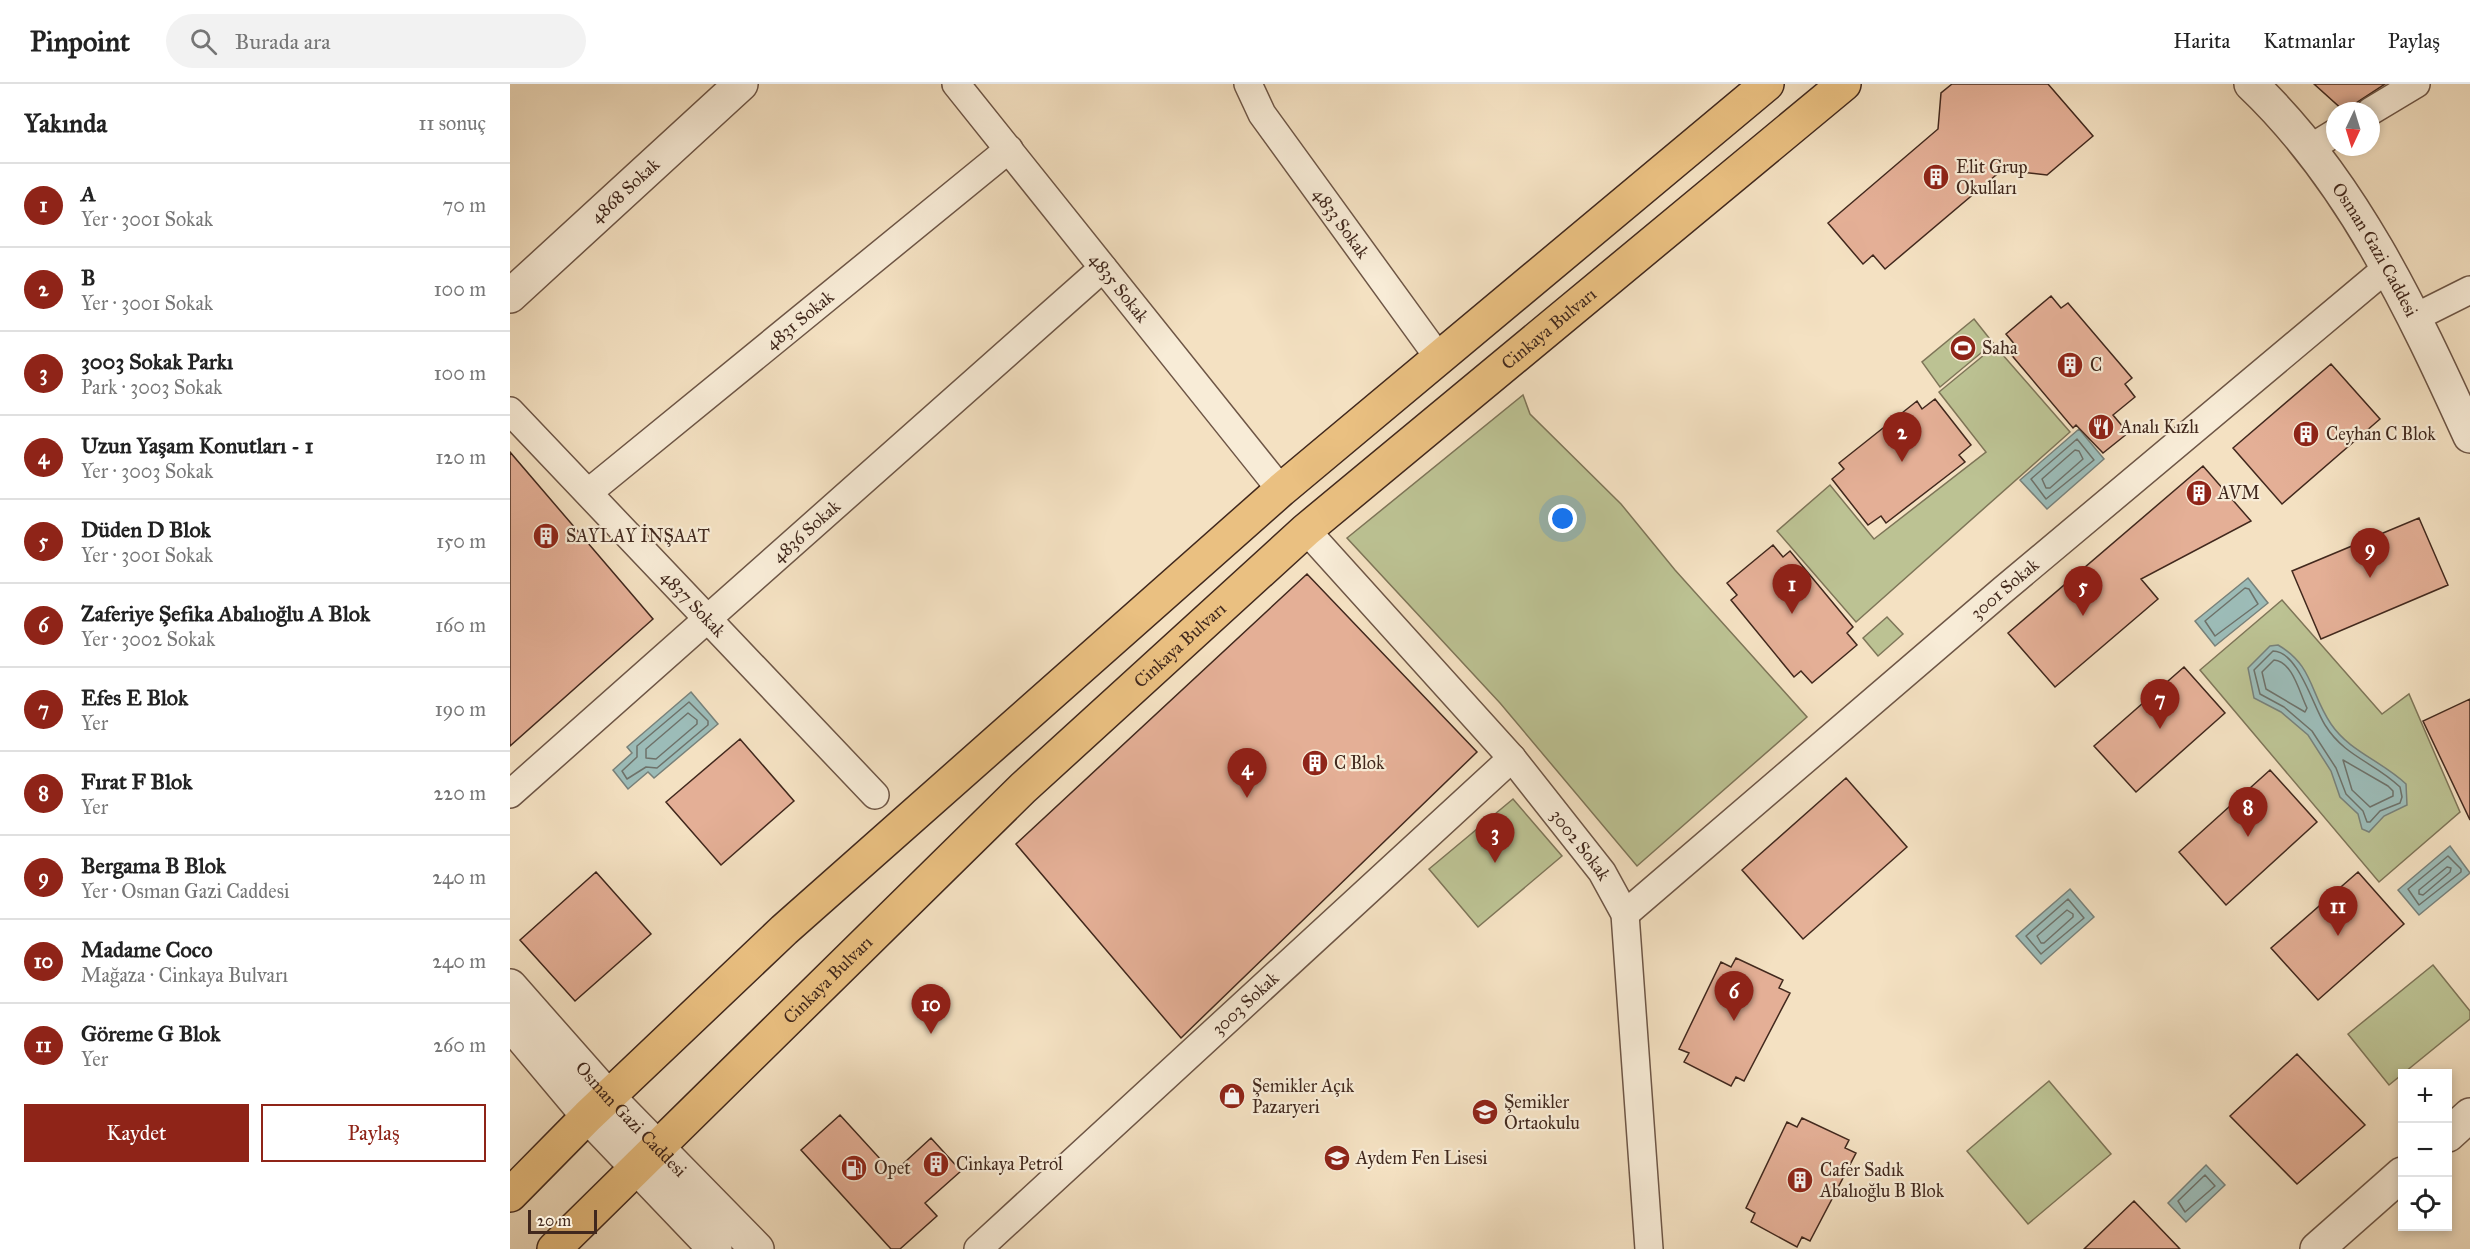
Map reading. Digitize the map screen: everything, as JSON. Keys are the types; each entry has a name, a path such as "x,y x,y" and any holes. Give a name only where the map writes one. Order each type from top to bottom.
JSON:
{"main road":[{"path":"510,1195 598,1106 784,930 1281,490 1767,84"},
{"name":"Cinkaya Bulvarı","path":"554,1249 645,1156 1023,788 1306,530 1844,84"}],"street":[{"name":"4868 Sokak","path":"510,296 741,84"},
{"name":"4835 Sokak","path":"956,84 1281,490"},
{"name":"4833 Sokak","path":"1248,84 1262,114 1439,358"},
{"name":"Osman Gazi Caddesi","path":"2251,84 2287,120 2322,141 2414,318 2470,436"},
{"path":"2380,106 2416,84"},
{"name":"4831 Sokak","path":"589,492 1008,149"},
{"name":"3001 Sokak","path":"1624,914 2004,589 2388,267"},
{"name":"4836 Sokak","path":"510,794 1103,268"},
{"path":"2414,318 2470,290"},
{"name":"4837 Sokak","path":"510,411 875,795"},
{"name":"3002 Sokak","path":"1306,530 1512,758 1602,872 1624,914 1649,1249"},
{"name":"3003 Sokak","path":"978,1249 1512,758"},
{"name":"Osman Gazi Caddesi","path":"510,986 598,1106"},
{"name":"Osman Gazi Caddesi","path":"510,1023 598,1106 645,1156 716,1249"},
{"path":"2452,1131 2470,1115"},
{"name":"Osman Gazi Caddesi","path":"645,1156 757,1249"},
{"path":"2317,1249 2400,1177"}],"green space":[{"name":"Saha","path":"1974,319 1993,343 1940,387 1922,362"},
{"path":"1995,346 2070,432 1856,622 1777,531 1830,485 1874,539 1986,452 1939,392"},
{"path":"1523,395 1530,414 1621,504 1675,570 1807,717 1637,866 1500,703 1347,538"},
{"path":"2282,600 2382,714 2409,694 2460,812 2379,882 2200,670"},
{"path":"1887,617 1903,634 1878,656 1863,638"},
{"path":"1513,799 1562,856 1478,927 1429,869"},
{"path":"2433,965 2470,1011 2470,1019 2409,1069 2398,1069 2398,1078 2389,1085 2348,1034"},
{"path":"2049,1081 2111,1154 2028,1224 1967,1151"}],"water":[{"path":"2079,429 2104,459 2047,509 2020,480"},
{"path":"2248,578 2268,603 2215,646 2195,621"},
{"path":"2278,645 2298,661 2305,671 2324,713 2339,734 2406,784 2407,805 2384,816 2369,832 2362,829 2358,814 2340,797 2331,771 2308,735 2281,712 2254,698 2248,668 2270,646"},
{"path":"691,692 718,724 654,778 648,772 628,789 613,770 632,753 627,747"},
{"path":"2450,846 2470,873 2419,915 2398,890"},
{"path":"2070,889 2094,917 2041,964 2016,936"},
{"path":"2206,1165 2225,1185 2186,1222 2168,1203"}],"building":[{"name":"Elit Grup Okulları","path":"1952,84 2048,84 2093,136 2047,175 2002,170 1885,269 1873,255 1863,264 1828,223 1938,129 1941,93"},
{"path":"2314,84 2385,84 2358,102 2334,102"},
{"name":"C","path":"2051,296 2061,308 2068,303 2132,378 2125,384 2135,397 2113,415 2128,433 2103,453 2076,425 2073,428 2009,352 2016,346 2006,334"},
{"name":"Ceyhan C Blok","path":"2331,364 2380,419 2282,504 2233,448"},
{"path":"1935,399 1971,445 1959,455 1965,462 1886,523 1881,516 1868,525 1832,479 1844,469 1839,463 1917,401 1922,409"},
{"name":"SAYLAY İNŞAAT","path":"510,452 653,619 510,746"},
{"path":"2203,466 2251,521 2141,579 2158,599 2055,687 2008,633"},
{"path":"2419,518 2448,585 2321,639 2292,571"},
{"path":"1773,545 1783,557 1790,551 1853,627 1847,633 1857,645 1812,683 1801,671 1794,677 1731,600 1737,595 1727,583"},
{"path":"1307,574 1477,752 1181,1038 1016,844"},
{"path":"2184,667 2225,713 2136,792 2094,746"},
{"path":"2470,699 2470,820 2423,721"},
{"path":"740,739 794,801 721,865 666,802"},
{"path":"2270,770 2317,822 2226,905 2179,852"},
{"path":"1846,778 1907,847 1803,939 1742,870"},
{"path":"596,872 651,934 575,1001 520,940"},
{"path":"2358,872 2404,924 2318,1000 2271,948"},
{"path":"1736,958 1783,980 1779,988 1790,993 1744,1081 1736,1077 1731,1086 1684,1062 1689,1053 1679,1049 1721,962 1731,967"},
{"path":"2297,1054 2365,1125 2297,1184 2230,1116"},
{"path":"840,1115 893,1173 931,1138 961,1171 925,1203 937,1216 900,1249 891,1249 801,1150"},
{"name":"Cafer Sadık Abalıoğlu B Blok","path":"1802,1118 1849,1140 1845,1148 1856,1153 1810,1241 1802,1237 1797,1247 1751,1222 1755,1213 1746,1208 1787,1122 1797,1127"},
{"path":"2134,1201 2180,1249 2084,1249"}],"place":[{"name":"Elit Grup Okulları","path":"1936,177"},
{"name":"Saha","path":"1963,348"},
{"name":"C","path":"2070,365"},
{"name":"Analı Kızlı","path":"2101,427"},
{"name":"Ceyhan C Blok","path":"2306,434"},
{"name":"B","path":"1902,462"},
{"name":"AVM","path":"2199,493"},
{"name":"SAYLAY İNŞAAT","path":"546,536"},
{"name":"Bergama B Blok","path":"2370,578"},
{"name":"A","path":"1792,614"},
{"name":"Düden D Blok","path":"2083,616"},
{"name":"Efes E Blok","path":"2160,729"},
{"name":"C Blok","path":"1315,763"},
{"name":"Uzun Yaşam Konutları - 1","path":"1247,798"},
{"name":"Fırat F Blok","path":"2248,837"},
{"name":"3003 Sokak Parkı","path":"1495,863"},
{"name":"Göreme G Blok","path":"2338,936"},
{"name":"Zaferiye Şefika Abalıoğlu A Blok","path":"1734,1021"},
{"name":"Madame Coco","path":"931,1034"},
{"name":"Şemikler Açık Pazaryeri","path":"1232,1096"},
{"name":"Şemikler Ortaokulu","path":"1485,1112"},
{"name":"Aydem Fen Lisesi","path":"1337,1158"},
{"name":"Cinkaya Petrol","path":"936,1164"},
{"name":"Opet","path":"854,1168"},
{"name":"Cafer Sadık Abalıoğlu B Blok","path":"1800,1180"}]}
